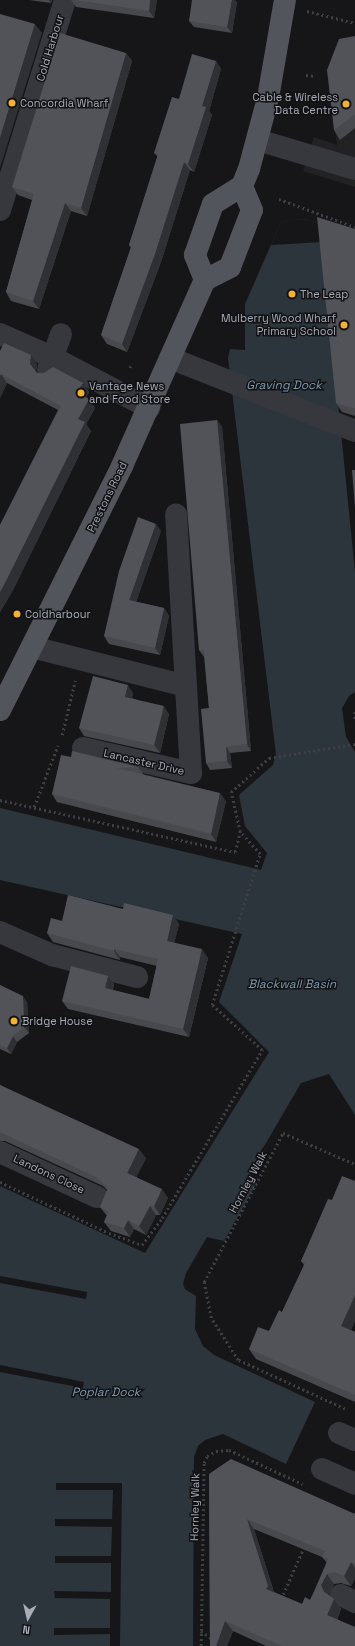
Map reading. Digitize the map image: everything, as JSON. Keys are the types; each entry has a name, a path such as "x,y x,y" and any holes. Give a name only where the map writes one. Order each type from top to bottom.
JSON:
{"main road":[{"path":"242,186 252,210 230,267 204,280 195,255 214,204 242,186 258,140 275,68 285,0"},
{"name":"Prestons Road","path":"0,710 149,408 204,280"}],"street":[{"name":"Cold Harbour","path":"0,210 65,0"},
{"path":"258,140 355,169"},
{"path":"0,334 50,363 149,408"},
{"path":"50,363 61,334"},
{"path":"170,358 348,427"},
{"name":"Lancaster Drive","path":"83,748 191,773 176,514"},
{"path":"32,647 186,686"},
{"path":"0,932 52,956 137,978"},
{"name":"Landons Close","path":"0,1152 97,1197"},
{"path":"322,1469 355,1484"}],"path":[{"path":"307,11 355,23"},
{"path":"306,75 315,76"},
{"path":"279,199 355,227"},
{"path":"130,368 131,363"},
{"path":"34,807 59,743 76,677"},
{"path":"355,712 355,721"},
{"path":"0,800 235,852 240,832 231,792 269,758 355,744"},
{"path":"0,1182 109,1233 142,1245 162,1218 262,1050 212,1005 233,943 260,854 240,832"},
{"name":"Hornley Walk","path":"348,1410 238,1360 210,1318 204,1282 283,1133 355,1164"},
{"name":"Hornley Walk","path":"201,1646 204,1463 207,1456 216,1451 229,1450 308,1486"},
{"path":"280,1603 308,1539"},
{"path":"201,1631 211,1636 213,1641"}],"shaded area":[{"path":"355,41 355,187 303,171 314,137 337,145 329,82"}],"water":[{"path":"294,219 311,220 318,224 322,242 355,572 355,692 349,696 342,708 346,737 355,752 355,1115 329,1074 301,1083 249,1172 256,1184 224,1241 207,1237 186,1273 183,1284 185,1289 196,1296 195,1329 203,1346 214,1355 315,1402 286,1464 223,1434 205,1440 198,1446 194,1457 193,1646 0,1646 0,1186 145,1253 269,1052 219,1002 242,934 0,880 0,808 261,870 267,853 245,826 239,795 273,765 276,755 228,358 230,349 245,350 245,304 281,222"}],"pier":[{"path":"294,219 311,220 318,224 321,228 322,242 271,245 281,222"},
{"path":"0,1276 87,1292 86,1299 0,1283"},
{"path":"0,1365 84,1382 83,1388 0,1372"},
{"path":"56,1483 122,1483 120,1646 110,1646 110,1634 54,1635 54,1628 110,1628 110,1599 55,1598 54,1591 111,1592 111,1563 55,1563 55,1556 111,1556 112,1527 55,1526 55,1519 112,1519 113,1490 56,1490"}],"building":[{"path":"75,0 150,0 149,11"},
{"path":"192,0 232,0 227,27 189,21"},
{"path":"0,14 35,24 0,138"},
{"path":"60,33 126,53 81,208 65,203 33,301 6,292 34,194 12,187"},
{"name":"Cable & Wireless Data Centre","path":"355,36 355,114 334,130 327,70 339,39"},
{"path":"192,54 216,61 202,106 206,107 188,164 184,162 155,254 122,344 101,335 131,247 129,245 158,154 154,153 172,97 179,99"},
{"name":"Mulberry Wood Wharf Primary School","path":"317,217 355,229 355,409 336,403"},
{"path":"4,343 31,355 30,364 37,373 44,373 53,367 83,383 77,393 89,399 78,419 85,422 0,592 0,525 61,406 1,374 0,376 0,351"},
{"path":"217,420 247,744 226,747 227,761 206,763 201,709 209,708 204,650 199,650 180,424"},
{"path":"352,470 355,470 355,508"},
{"path":"138,517 156,524 129,600 164,608 155,648 104,636 119,571"},
{"path":"93,676 128,685 125,697 164,706 154,745 79,728"},
{"path":"72,751 138,767 117,768 220,793 211,834 52,794 61,755 71,757"},
{"path":"68,895 123,909 124,903 173,915 167,941 202,949 183,1029 62,1001 71,966 108,976 105,988 149,999 158,959 114,949 114,951 47,933 51,918 62,921"},
{"name":"Bridge House","path":"0,985 23,996 24,1027 13,1036 7,1048 0,1045"},
{"path":"0,1085 139,1149 127,1173 162,1189 154,1206 150,1206 139,1226 128,1220 124,1228 104,1222 108,1212 100,1207 108,1188 96,1177 0,1132"},
{"path":"342,1176 355,1181 355,1295 341,1326 355,1332 355,1395 249,1349 258,1327 269,1331 279,1310 282,1312 305,1263 301,1261 328,1199 332,1200"},
{"path":"231,1459 355,1514 355,1564 351,1562 344,1576 334,1572 327,1574 321,1585 324,1592 334,1599 327,1615 355,1627 355,1646 282,1646 225,1621 216,1646 210,1646 209,1474","holes":["247,1519 325,1551 322,1557 328,1559 313,1594 310,1600 305,1597 302,1604 266,1589 268,1586"]}],"place":[{"name":"Concordia Wharf","path":"12,103"},
{"name":"Cable & Wireless Data Centre","path":"346,104"},
{"name":"The Leap","path":"292,294"},
{"name":"Mulberry Wood Wharf Primary School","path":"344,325"},
{"name":"Vantage News and Food Store","path":"81,393"},
{"name":"Coldharbour","path":"17,614"},
{"name":"Bridge House","path":"14,1021"}],"water label":[{"name":"Graving Dock","path":"284,386"},
{"name":"Blackwall Basin","path":"292,985"},
{"name":"Poplar Dock","path":"106,1393"}]}
